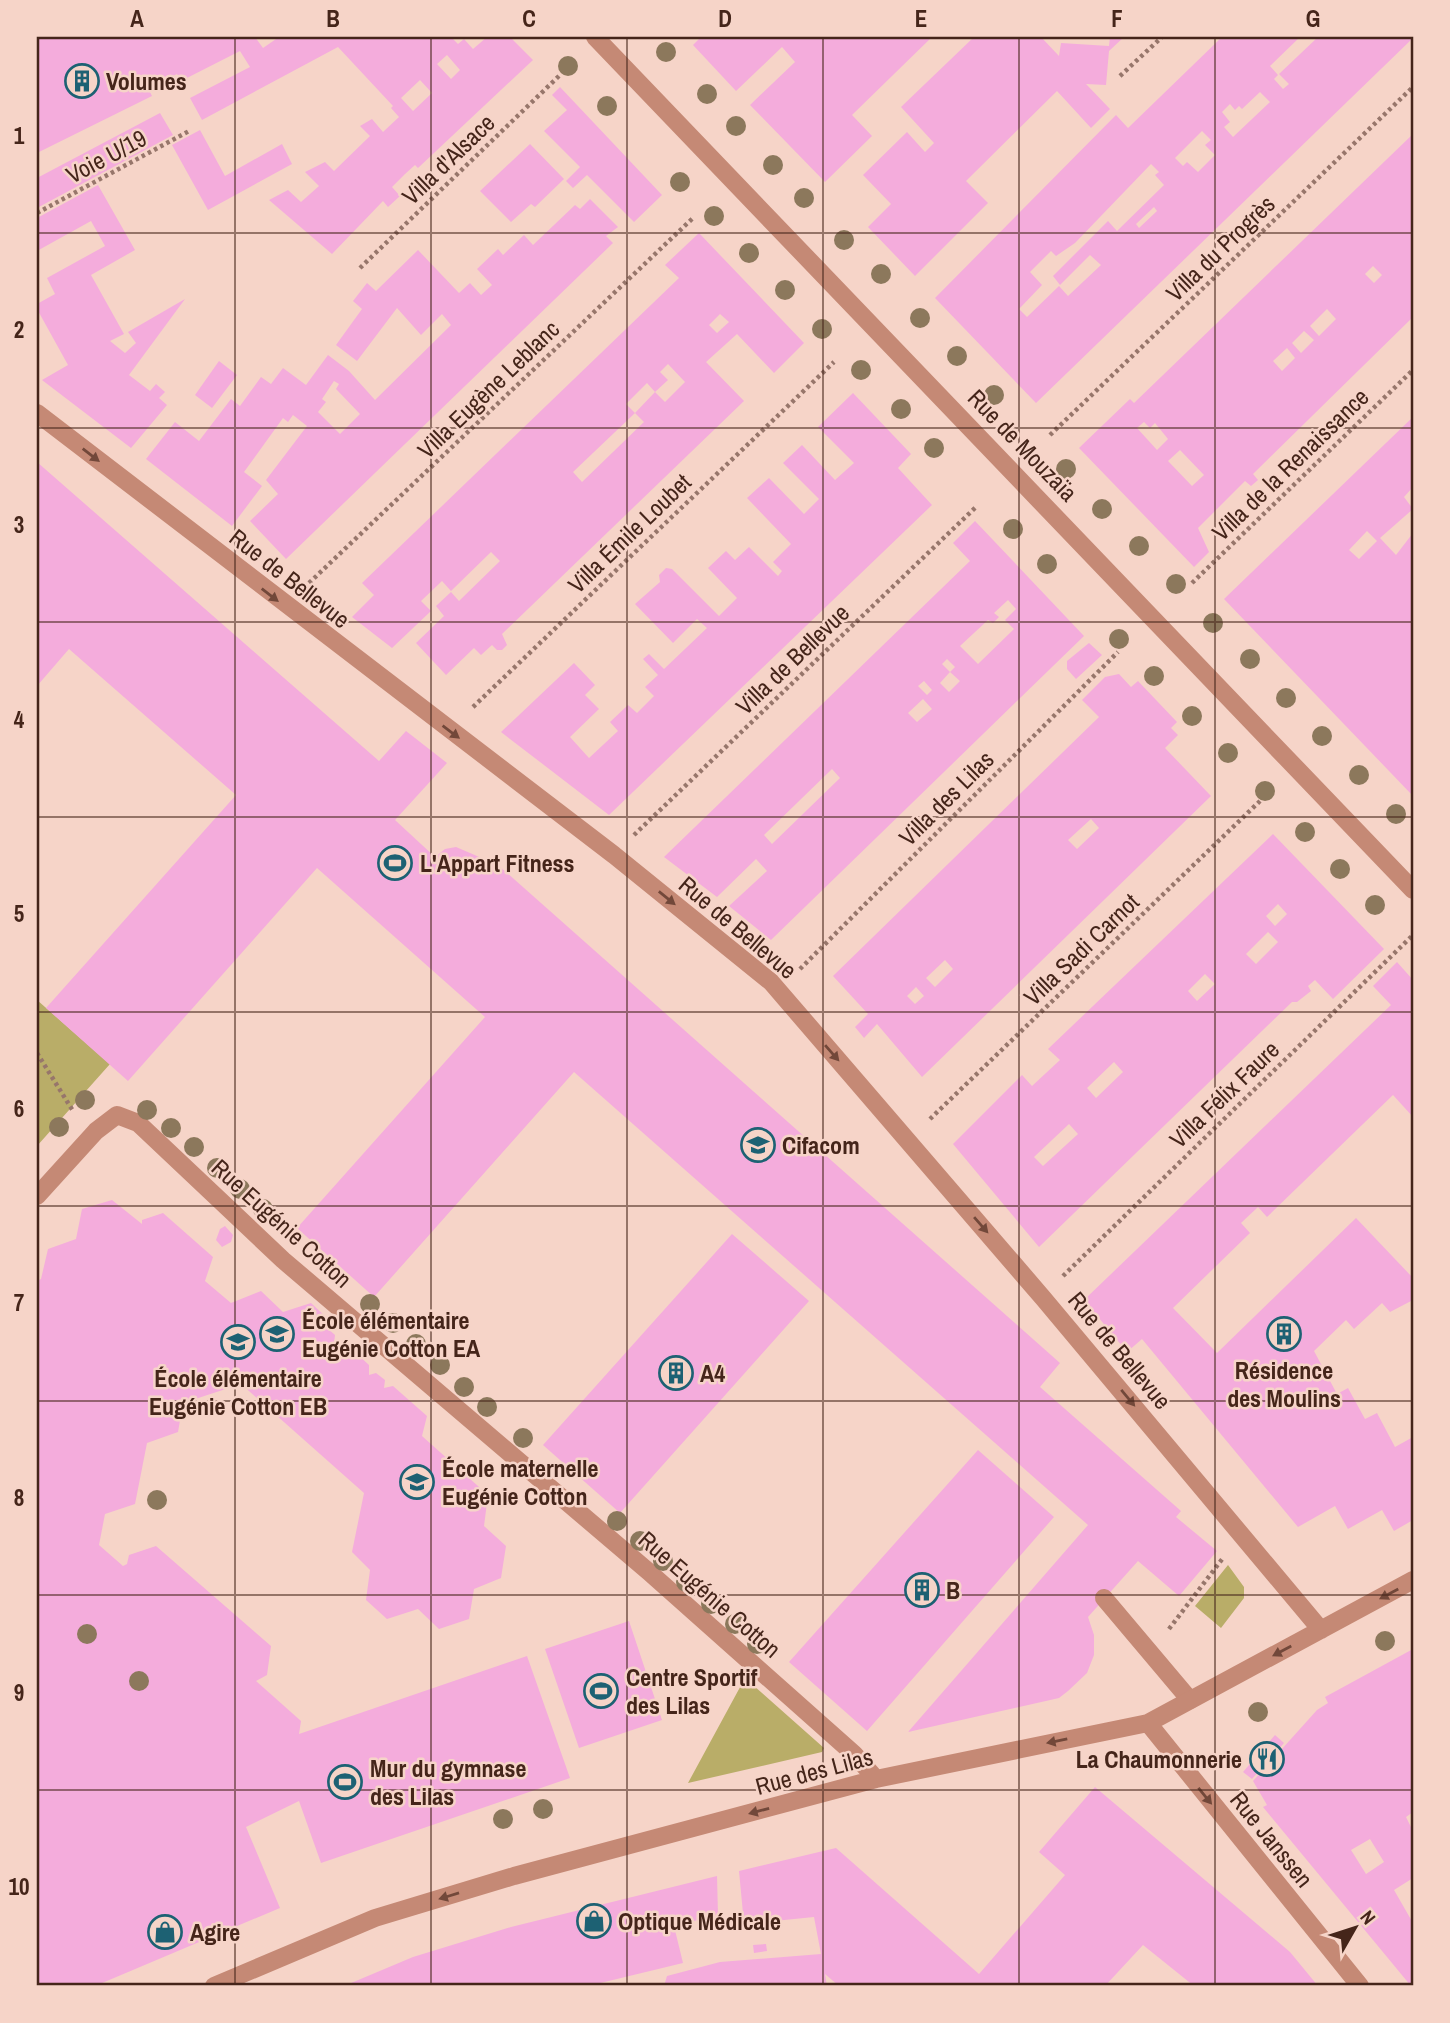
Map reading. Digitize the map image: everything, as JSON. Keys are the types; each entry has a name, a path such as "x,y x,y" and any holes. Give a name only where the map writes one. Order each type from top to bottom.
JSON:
{"street":[{"name":"Rue de Mouzaïa","path":"596,37 1413,890"},
{"name":"Rue de Bellevue","path":"37,413 614,855 771,982 1044,1298 1321,1630"},
{"name":"Rue Eugénie Cotton","path":"37,1196 96,1131 117,1115 138,1123 283,1260 649,1572 854,1754 876,1779"},
{"name":"Rue des Lilas","path":"214,1986 375,1918 514,1876 876,1779 1148,1723 1413,1580"},
{"path":"1104,1598 1190,1700"},
{"name":"Rue Janssen","path":"1148,1723 1360,1986"}],"path":[{"path":"1120,76 1162,37"},
{"name":"Villa d'Alsace","path":"360,268 560,75"},
{"name":"Villa du Progrès","path":"1050,435 1413,87"},
{"name":"Voie U/19","path":"37,213 191,130"},
{"name":"Villa Eugène Leblanc","path":"305,587 694,218"},
{"name":"Villa Émile Loubet","path":"452,733 467,712 834,362"},
{"name":"Villa de la Renaissance","path":"1192,583 1413,370"},
{"name":"Villa de Bellevue","path":"632,837 977,506"},
{"name":"Villa des Lilas","path":"800,969 1118,652"},
{"name":"Villa Sadi Carnot","path":"927,1122 1259,801"},
{"name":"Villa Félix Faure","path":"1060,1278 1413,935"},
{"path":"37,1053 70,1109 96,1131"},
{"path":"1151,1651 1228,1552"}],"shaded area":[{"path":"37,1000 110,1064 37,1146"},
{"path":"1228,1565 1244,1587 1244,1598 1221,1628 1195,1606"},
{"path":"745,1678 824,1748 822,1752 688,1783"}],"building":[{"path":"37,37 255,37 263,48 279,37 451,37 458,44 464,39 473,49 487,37 510,37 533,60 418,168 415,165 405,174 392,187 400,196 388,207 383,201 332,254 269,200 288,190 301,202 319,186 305,172 325,162 334,171 370,136 360,126 372,119 383,132 399,117 391,108 393,106 338,47 202,120 190,98 250,67 240,51 181,81 177,74 148,88 152,96 37,153","holes":["447,55 460,70 451,79 437,64","420,80 432,93 413,111 401,98"]},
{"path":"701,37 932,37 852,115 872,136 825,182 750,105 795,62 782,47 736,91 693,45"},
{"path":"974,37 1041,37 1059,56 1061,43 1109,46 1110,37 1124,37 1109,51 1106,85 1086,84 1110,109 1091,128 1057,91 966,181 988,203 915,276 868,227 891,204 863,175 907,132 925,152 934,143 901,107"},
{"path":"1222,37 1300,37 1270,66 1278,75 1274,79 1283,89 1289,84 1279,74 1318,37 1413,38 1036,403 935,298 1116,115 1128,128","holes":["1260,92 1270,102 1233,137 1224,127 1230,122 1222,112 1230,104 1235,110 1239,106 1242,109","1202,131 1211,140 1205,145 1215,155 1198,172 1187,162 1183,166 1175,158","1151,164 1159,172 1155,175 1164,185 1117,231 1108,221 1053,276 1060,285 1090,255 1101,265 1068,296 1059,286 1027,317 1019,309 1042,285 1030,272 1051,251 1056,256 1075,243","1154,207 1157,211 1139,228 1136,224"]},
{"path":"560,87 662,195 634,222 587,175 573,188 566,181 580,167 544,131 567,110 552,95"},
{"path":"160,113 173,135 37,208 37,178"},
{"path":"200,130 225,176 282,144 292,164 208,210 172,145"},
{"path":"1413,134 1413,317 1253,474 1258,480 1251,486 1245,481 1198,528 1209,552 1194,567 1079,448 1130,399 1134,403","holes":["1373,266 1382,275 1374,283 1365,274","1327,309 1336,319 1319,336 1310,326","1304,331 1314,340 1301,353 1292,343","1287,348 1295,358 1282,371 1273,361","1144,422 1150,428 1155,423 1168,439 1157,450 1137,428","1180,450 1204,475 1192,486 1168,461"]},
{"path":"530,144 564,179 535,207 531,204 511,222 480,191"},
{"path":"98,185 135,250 91,275 124,334 110,341 125,353 136,343 128,332 185,299 129,375 150,391 156,384 165,392 159,398 167,405 131,448 42,380 68,365 37,309 37,304 55,294 47,278 105,246 91,221 37,251 37,218"},
{"path":"590,199 618,227 606,236 613,243 286,559 250,521 278,494 266,480 307,426 293,415 288,422 283,418 244,472 262,486 232,526 146,459 175,422 199,441 231,399 240,406 261,377 271,384 283,368 306,385 328,355 349,371 375,400 451,325 442,314 421,335 397,308 357,361 336,345 362,309 353,301 367,283 376,291 418,250 459,293 470,283 481,295 492,285 477,269 498,249 503,255 524,235 533,245 575,205 580,209","holes":["334,381 339,384 336,389 360,414 340,434 318,412 326,402 322,399"]},
{"path":"699,233 804,343 774,373 737,334 706,362 744,401 502,634 507,645 502,650 497,650 492,645 481,655 474,648 446,675 416,643 444,616 436,606 451,592 459,601 500,561 491,552 451,591 442,581 421,601 431,611 392,648 352,617 374,595 362,583 679,278 665,265","holes":["720,314 729,322 717,333 709,325","668,364 685,382 665,402 655,392 668,380 660,372","647,383 655,392 635,413 626,404","635,413 644,422 582,482 573,472"]},
{"path":"219,361 237,375 212,408 195,395"},
{"path":"853,393 911,454 898,468 932,505 609,815 501,732 574,663 595,685 585,695 599,709 570,737 589,758 618,731 610,722 628,705 637,713 654,696 645,687 658,675 643,659 649,654 664,669 707,628 697,619 673,643 635,604 660,582 659,575 666,568 672,569 719,616 737,598 708,568 726,551 735,560 749,547 778,576 782,571 773,562 791,544 747,498 769,478 804,514 819,499 783,463 802,445 835,480 854,463 818,427"},
{"path":"1413,417 1413,487 1404,497 1413,509 1380,538 1396,555 1413,533 1413,796 1224,599","holes":["1367,531 1377,541 1359,559 1349,550"]},
{"path":"37,462 379,761 406,731 447,763 395,820 435,857 445,849 456,847 498,865 1060,1363 1040,1387 1181,1511 1176,1517 1217,1551 1179,1596 1138,1561 1088,1617 1094,1635 1094,1655 1087,1673 1059,1698 908,1732 1088,1525 574,1072 374,1297 297,1228 485,1017 317,868 128,1081 46,1008 236,795 69,649 37,686"},
{"path":"975,521 1084,636 771,940 729,906 767,871 756,859 717,897 664,857 970,561 953,543","holes":["1008,600 1016,609 1005,620 1014,629 978,664 960,646 988,620 993,623 999,617 994,613","947,659 955,667 950,672 942,664","950,672 960,681 949,692 940,683","924,681 932,690 927,695 918,686","923,699 932,709 917,722 908,713","832,769 840,778 772,844 764,835"]},
{"path":"1089,643 1102,655 1076,679 1067,669 1067,661"},
{"path":"1119,674 1131,687 1138,681 1177,722 1171,728 1178,735 1165,748 1211,796 922,1077 877,1024 864,1038 855,1027 868,1014 833,976 1099,717 1082,700 1105,677","holes":["1091,819 1099,828 1077,849 1068,840","945,960 953,969 935,987 926,978","916,987 924,996 915,1004 907,996"]},
{"path":"1273,834 1384,949 1333,999 1315,980 1308,986 1311,991 1297,1002 1292,1002 1039,1247 953,1144 1022,1075 1032,1086 1060,1060 1048,1049","holes":["1278,904 1287,914 1275,926 1266,916","1268,932 1278,942 1256,964 1246,954","1205,974 1215,984 1197,1001 1188,991","1114,1062 1123,1072 1096,1098 1087,1088","1069,1124 1078,1134 1043,1166 1034,1157"]},
{"path":"1397,962 1413,980 1413,1117 1393,1095 1267,1217 1258,1207 1241,1223 1250,1233 1173,1308 1217,1353 1356,1218 1413,1278 1413,1300 1390,1312 1382,1303 1354,1329 1346,1320 1314,1351 1337,1394 1348,1388 1365,1419 1377,1413 1395,1447 1413,1437 1413,1520 1394,1531 1382,1510 1348,1529 1335,1506 1298,1527 1142,1339 1127,1352 1084,1300 1391,1005 1373,986"},
{"path":"112,1200 142,1224 142,1220 163,1213 213,1257 205,1281 231,1303 261,1291 283,1312 311,1303 327,1318 326,1327 335,1335 334,1344 343,1341 369,1365 369,1375 376,1373 385,1380 384,1388 393,1386 427,1416 422,1436 488,1495 484,1526 506,1546 501,1578 474,1589 469,1619 439,1629 418,1609 387,1619 366,1600 370,1570 352,1552 364,1493 241,1384 183,1403 178,1432 147,1443 135,1504 105,1514 99,1545 123,1566 127,1564 129,1555 156,1546 271,1646 267,1675 256,1681 301,1721 299,1734 527,1656 570,1778 321,1863 299,1801 246,1827 280,1908 95,1986 37,1986 37,1281 41,1279 48,1249 76,1239 82,1209"},
{"path":"225,1226 233,1235 231,1242 222,1247 216,1240 220,1229"},
{"name":"A4","path":"732,1234 809,1301 620,1513 543,1445"},
{"name":"B","path":"978,1450 1054,1517 867,1731 789,1662"},
{"path":"629,1621 662,1720 579,1748 545,1649"},
{"path":"1413,1649 1413,1812 1406,1817 1413,1831 1413,1878 1394,1890 1413,1923 1411,1986 1263,1807 1267,1805 1253,1781 1317,1710 1328,1703 1325,1697","holes":["1370,1839 1384,1862 1366,1874 1351,1850"]},
{"path":"1275,1735 1284,1743 1252,1779 1243,1772"},
{"path":"1095,1787 1290,1952 1318,1986 1194,1986 1143,1945 1105,1986 839,1986 825,1974 827,1986 664,1986 667,1976 720,1962 821,1954 814,1917 744,1924 739,1871 836,1848 979,1974 1065,1875 1039,1852"},
{"path":"717,1876 718,1915 674,1926 683,1963 588,1986 344,1986 413,1957 511,1927"},
{"path":"766,1944 767,1951 754,1953 753,1945"}],"place":[{"name":"Volumes","path":"82,81"},
{"name":"L'Appart Fitness","path":"395,863"},
{"name":"Cifacom","path":"758,1145"},
{"name":"École élémentaire Eugénie Cotton EA","path":"277,1334"},
{"name":"Résidence des Moulins","path":"1284,1334"},
{"name":"École élémentaire Eugénie Cotton EB","path":"238,1342"},
{"name":"A4","path":"676,1373"},
{"name":"École maternelle Eugénie Cotton","path":"417,1482"},
{"name":"B","path":"922,1590"},
{"name":"Centre Sportif des Lilas","path":"601,1691"},
{"name":"La Chaumonnerie","path":"1267,1759"},
{"name":"Mur du gymnase des Lilas","path":"345,1782"},
{"name":"Optique Médicale","path":"594,1921"},
{"name":"Agire","path":"165,1932"}]}
